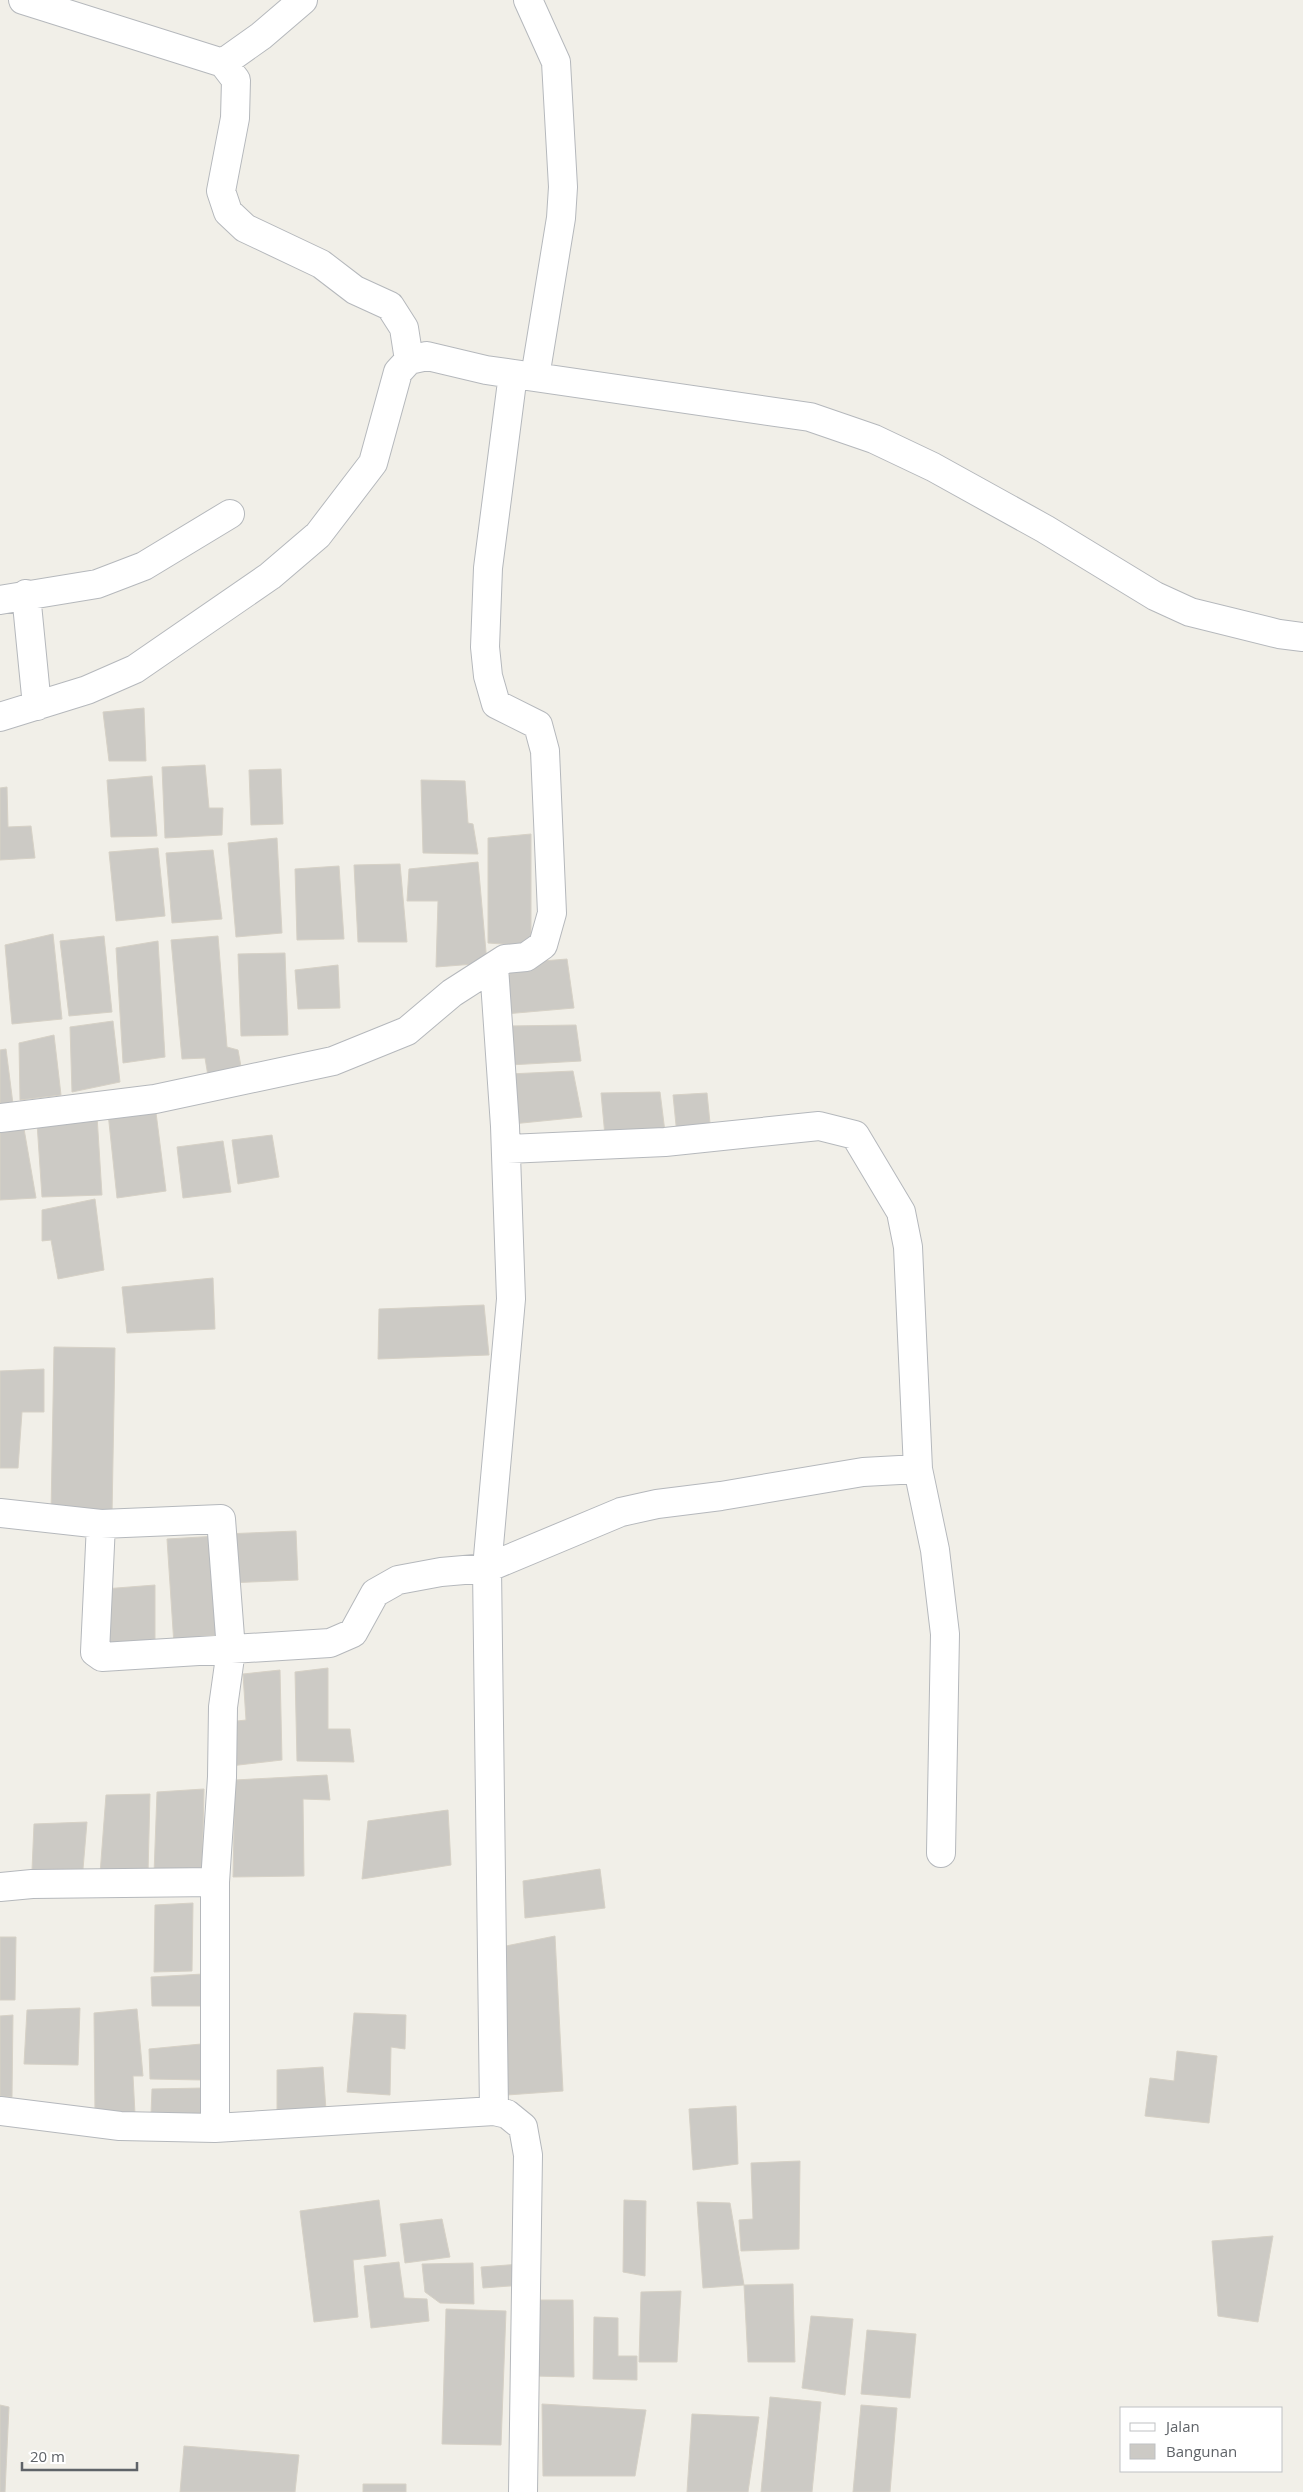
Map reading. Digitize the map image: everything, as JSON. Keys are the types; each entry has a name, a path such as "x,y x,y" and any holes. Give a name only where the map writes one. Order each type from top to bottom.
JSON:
{"street":[{"path":"23,0 223,63 236,80 235,118 221,191 228,212 245,228 321,264 355,290 390,306 404,328 409,360"},
{"path":"223,63 261,36 303,0"},
{"path":"0,1118 155,1099 333,1061 407,1031 452,993 505,959 526,957 543,945 552,913 545,752 538,725 496,704 488,676 485,647 488,568 524,375 561,218 563,187 556,62 528,0"},
{"path":"0,717 87,690 135,669 270,576 318,535 373,464 398,372 409,360 427,356 524,375 810,418 874,439 933,468 1045,529 1155,596 1190,612 1279,634 1303,637"},
{"path":"37,706 13,597 97,584 144,566 230,514"},
{"path":"494,967 506,1149 511,1299 487,1568 494,2111"},
{"path":"506,1149 665,1142 820,1126 855,1135 901,1212 908,1247 918,1469 935,1550 945,1634 941,1853"},
{"path":"101,1524 95,1652 102,1657 231,1650 330,1643 353,1634 375,1592 398,1580 441,1572 487,1568 621,1512 648,1506 863,1472 918,1469"},
{"path":"0,1513 101,1524 222,1519 231,1650 224,1707 222,1778 215,1882 215,2128"},
{"path":"0,1887 32,1884 215,1882"},
{"path":"0,2111 120,2126 215,2128 494,2111 507,2114 523,2127 528,2155 523,2492"}],"building":[{"path":"144,708 146,761 109,761 103,712"},
{"path":"205,765 209,808 223,808 222,835 165,838 162,767"},
{"path":"281,769 283,824 251,825 249,770"},
{"path":"152,776 157,836 111,837 107,780"},
{"path":"421,780 465,781 468,823 473,824 478,854 423,853"},
{"path":"7,787 8,827 31,826 35,858 0,860 0,788"},
{"path":"531,834 531,946 488,943 488,838"},
{"path":"277,838 282,933 236,937 228,843"},
{"path":"158,848 165,916 116,921 109,852"},
{"path":"213,850 222,919 172,923 166,853"},
{"path":"478,862 487,963 436,967 438,901 407,901 409,869"},
{"path":"400,864 407,942 358,942 354,865"},
{"path":"339,866 344,939 297,940 295,869"},
{"path":"53,934 62,1019 12,1024 5,945"},
{"path":"104,936 112,1012 69,1016 60,941"},
{"path":"218,936 227,1047 238,1050 242,1072 208,1076 205,1058 182,1059 171,940"},
{"path":"158,941 165,1057 123,1063 116,948"},
{"path":"285,953 288,1035 241,1036 238,954"},
{"path":"567,959 574,1008 505,1014 505,964"},
{"path":"338,965 340,1008 298,1009 295,970"},
{"path":"113,1021 120,1082 72,1092 70,1027"},
{"path":"576,1025 581,1061 509,1065 508,1026"},
{"path":"54,1035 61,1095 20,1100 19,1043"},
{"path":"6,1049 13,1104 0,1105 0,1050"},
{"path":"573,1071 582,1117 512,1124 509,1074"},
{"path":"660,1092 665,1132 605,1136 601,1093"},
{"path":"707,1093 711,1133 677,1135 673,1095"},
{"path":"155,1105 166,1191 117,1198 108,1113"},
{"path":"97,1116 102,1195 42,1197 37,1123"},
{"path":"23,1123 36,1198 0,1200 0,1125"},
{"path":"272,1135 279,1177 238,1184 232,1140"},
{"path":"223,1141 231,1192 183,1198 177,1147"},
{"path":"95,1199 104,1270 58,1279 51,1240 42,1241 42,1210"},
{"path":"213,1278 215,1329 127,1333 122,1287"},
{"path":"484,1305 489,1355 378,1359 379,1309"},
{"path":"54,1347 115,1348 112,1515 51,1514"},
{"path":"44,1369 44,1412 22,1412 18,1468 0,1468 0,1371"},
{"path":"296,1531 298,1580 228,1583 225,1534"},
{"path":"218,1536 225,1641 174,1645 167,1539"},
{"path":"155,1585 155,1644 100,1650 104,1589"},
{"path":"328,1668 328,1729 350,1729 354,1762 297,1761 295,1672"},
{"path":"280,1670 282,1760 230,1766 228,1722 246,1720 243,1674"},
{"path":"327,1775 330,1800 303,1799 304,1876 233,1877 235,1780"},
{"path":"204,1789 202,1875 154,1874 157,1792"},
{"path":"150,1794 148,1873 100,1874 106,1795"},
{"path":"448,1810 451,1865 362,1879 368,1821"},
{"path":"87,1822 83,1869 32,1870 34,1824"},
{"path":"600,1869 605,1908 525,1918 523,1881"},
{"path":"193,1903 192,1971 154,1972 155,1905"},
{"path":"555,1936 563,2091 507,2095 501,1947"},
{"path":"0,1937 16,1937 15,2000 0,2000"},
{"path":"203,1974 202,2006 152,2006 151,1977"},
{"path":"80,2008 78,2065 24,2064 27,2010"},
{"path":"137,2009 143,2076 133,2076 135,2114 95,2114 94,2013"},
{"path":"354,2013 406,2015 405,2049 391,2047 390,2095 347,2092"},
{"path":"13,2015 12,2097 0,2096 0,2016"},
{"path":"201,2044 202,2080 150,2079 149,2049"},
{"path":"1177,2051 1217,2056 1209,2123 1145,2116 1150,2078 1174,2081"},
{"path":"323,2067 326,2110 277,2114 277,2070"},
{"path":"203,2088 205,2114 151,2114 152,2089"},
{"path":"736,2106 738,2164 693,2170 689,2109"},
{"path":"800,2161 799,2249 741,2251 739,2220 753,2219 751,2163"},
{"path":"379,2200 386,2256 353,2260 358,2317 314,2322 300,2211"},
{"path":"624,2200 646,2201 645,2276 623,2272"},
{"path":"697,2202 730,2203 744,2285 703,2288"},
{"path":"442,2219 450,2257 405,2263 400,2224"},
{"path":"1273,2236 1258,2322 1218,2316 1212,2241"},
{"path":"399,2262 404,2298 427,2299 429,2321 371,2328 364,2266"},
{"path":"473,2263 474,2304 440,2303 425,2292 422,2264"},
{"path":"521,2264 523,2285 483,2288 481,2267"},
{"path":"793,2284 795,2362 748,2362 744,2285"},
{"path":"681,2291 677,2362 639,2362 641,2292"},
{"path":"534,2300 573,2300 574,2377 535,2376"},
{"path":"446,2309 506,2311 501,2445 442,2444"},
{"path":"811,2316 853,2319 845,2395 802,2388"},
{"path":"594,2317 618,2318 618,2356 637,2356 637,2380 593,2379"},
{"path":"867,2330 916,2334 910,2398 861,2394"},
{"path":"770,2397 821,2402 812,2492 761,2492"},
{"path":"542,2404 646,2410 635,2476 543,2476"},
{"path":"0,2405 9,2407 5,2492 0,2492"},
{"path":"861,2405 897,2408 890,2492 853,2492"},
{"path":"692,2414 759,2417 748,2492 687,2492"},
{"path":"184,2446 299,2455 295,2492 180,2492"},
{"path":"363,2484 406,2484 406,2492 363,2492"}]}
